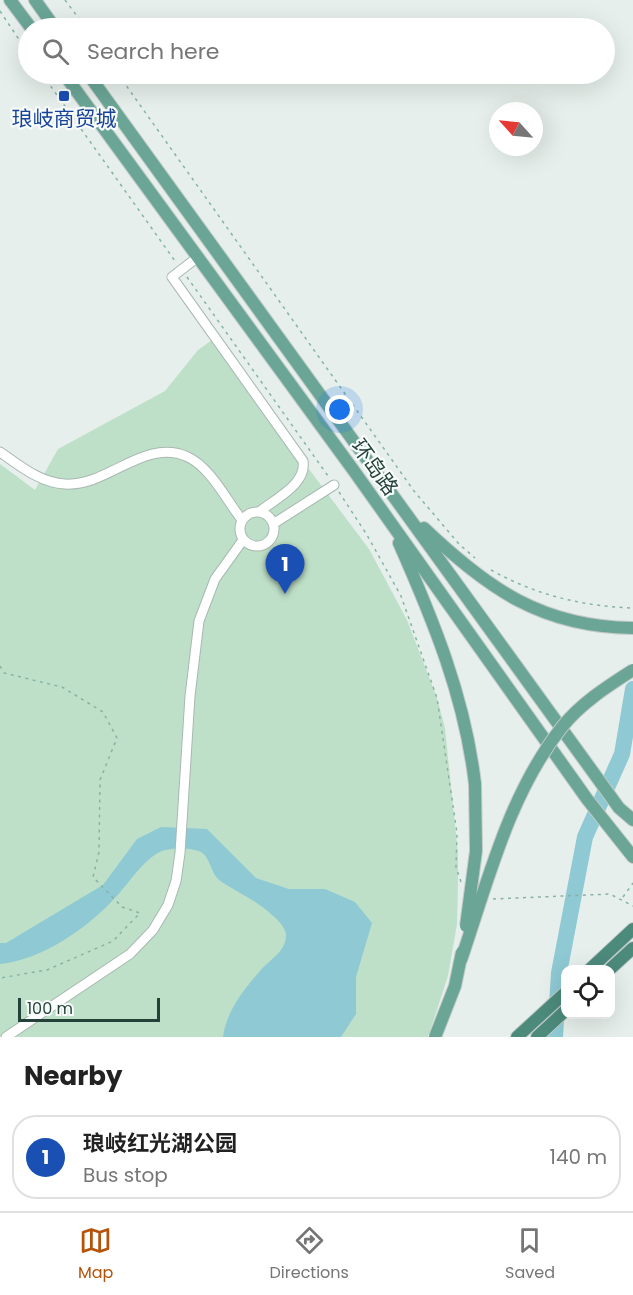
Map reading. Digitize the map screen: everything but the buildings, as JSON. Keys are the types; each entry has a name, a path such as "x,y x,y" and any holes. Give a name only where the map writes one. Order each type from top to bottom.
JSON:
{"highway":[{"path":"593,965 633,929"},
{"path":"614,965 633,948"},
{"path":"517,1037 561,997"},
{"path":"537,1037 561,1015"}],"main road":[{"path":"10,0 24,18"},
{"path":"34,0 48,18"},
{"name":"环岛路","path":"71,84 387,518 587,799 633,858"},
{"name":"环岛路","path":"95,84 619,808"},
{"path":"402,506 481,570 502,591 554,617 577,624 633,628"},
{"path":"387,518 429,609 453,675 471,747 475,784 476,851 461,960"},
{"path":"435,1037 502,839 538,762 563,726 601,690 633,670"},
{"path":"619,808 633,820"},
{"path":"619,808 633,826"}],"street":[{"path":"198,257 172,277 303,461 299,480 259,512"},
{"path":"0,452 32,474 65,484 86,481 146,456 168,451 189,458 204,470 242,520"},
{"path":"273,524 334,485"},
{"path":"259,512 268,516 273,524 273,534 263,545 252,546 243,540 239,531 242,520 249,513 259,512"},
{"path":"6,1037 117,964 139,946 153,930 168,905 176,881 180,853 190,696 199,621 215,579 243,540"}],"path":[{"path":"65,0 78,18"},
{"path":"0,11 18,37"},
{"path":"125,84 414,491 459,544 477,559"},
{"path":"481,570 550,597 633,608"},
{"path":"0,666 4,673 63,687 103,712 117,738 100,780 99,852 93,877 122,907 140,913 113,941 46,970 0,978"},
{"path":"622,898 633,884"},
{"path":"552,895 610,894 622,898 633,906"}],"green space":[{"path":"212,340 369,549 407,620 437,698 445,728 458,854 457,924 448,976 428,1037 0,1037 0,464 35,490 58,449 165,391 198,350"}],"water":[{"path":"161,827 207,829 256,878 289,889 325,889 355,902 372,923 356,977 356,1014 341,1037 223,1037 228,1019 237,1001 254,978 280,951 286,935 285,929 268,911 217,878 206,857 197,850 172,849 156,854 144,863 102,911 76,932 47,950 0,964 0,943 6,943 103,885 137,839"}],"waterway":[{"path":"555,1037 559,973 585,837 622,754 633,689"}],"place":[{"name":"琅岐商贸城","path":"64,96"},
{"name":"琅岐红光湖公园","path":"285,594"}]}
